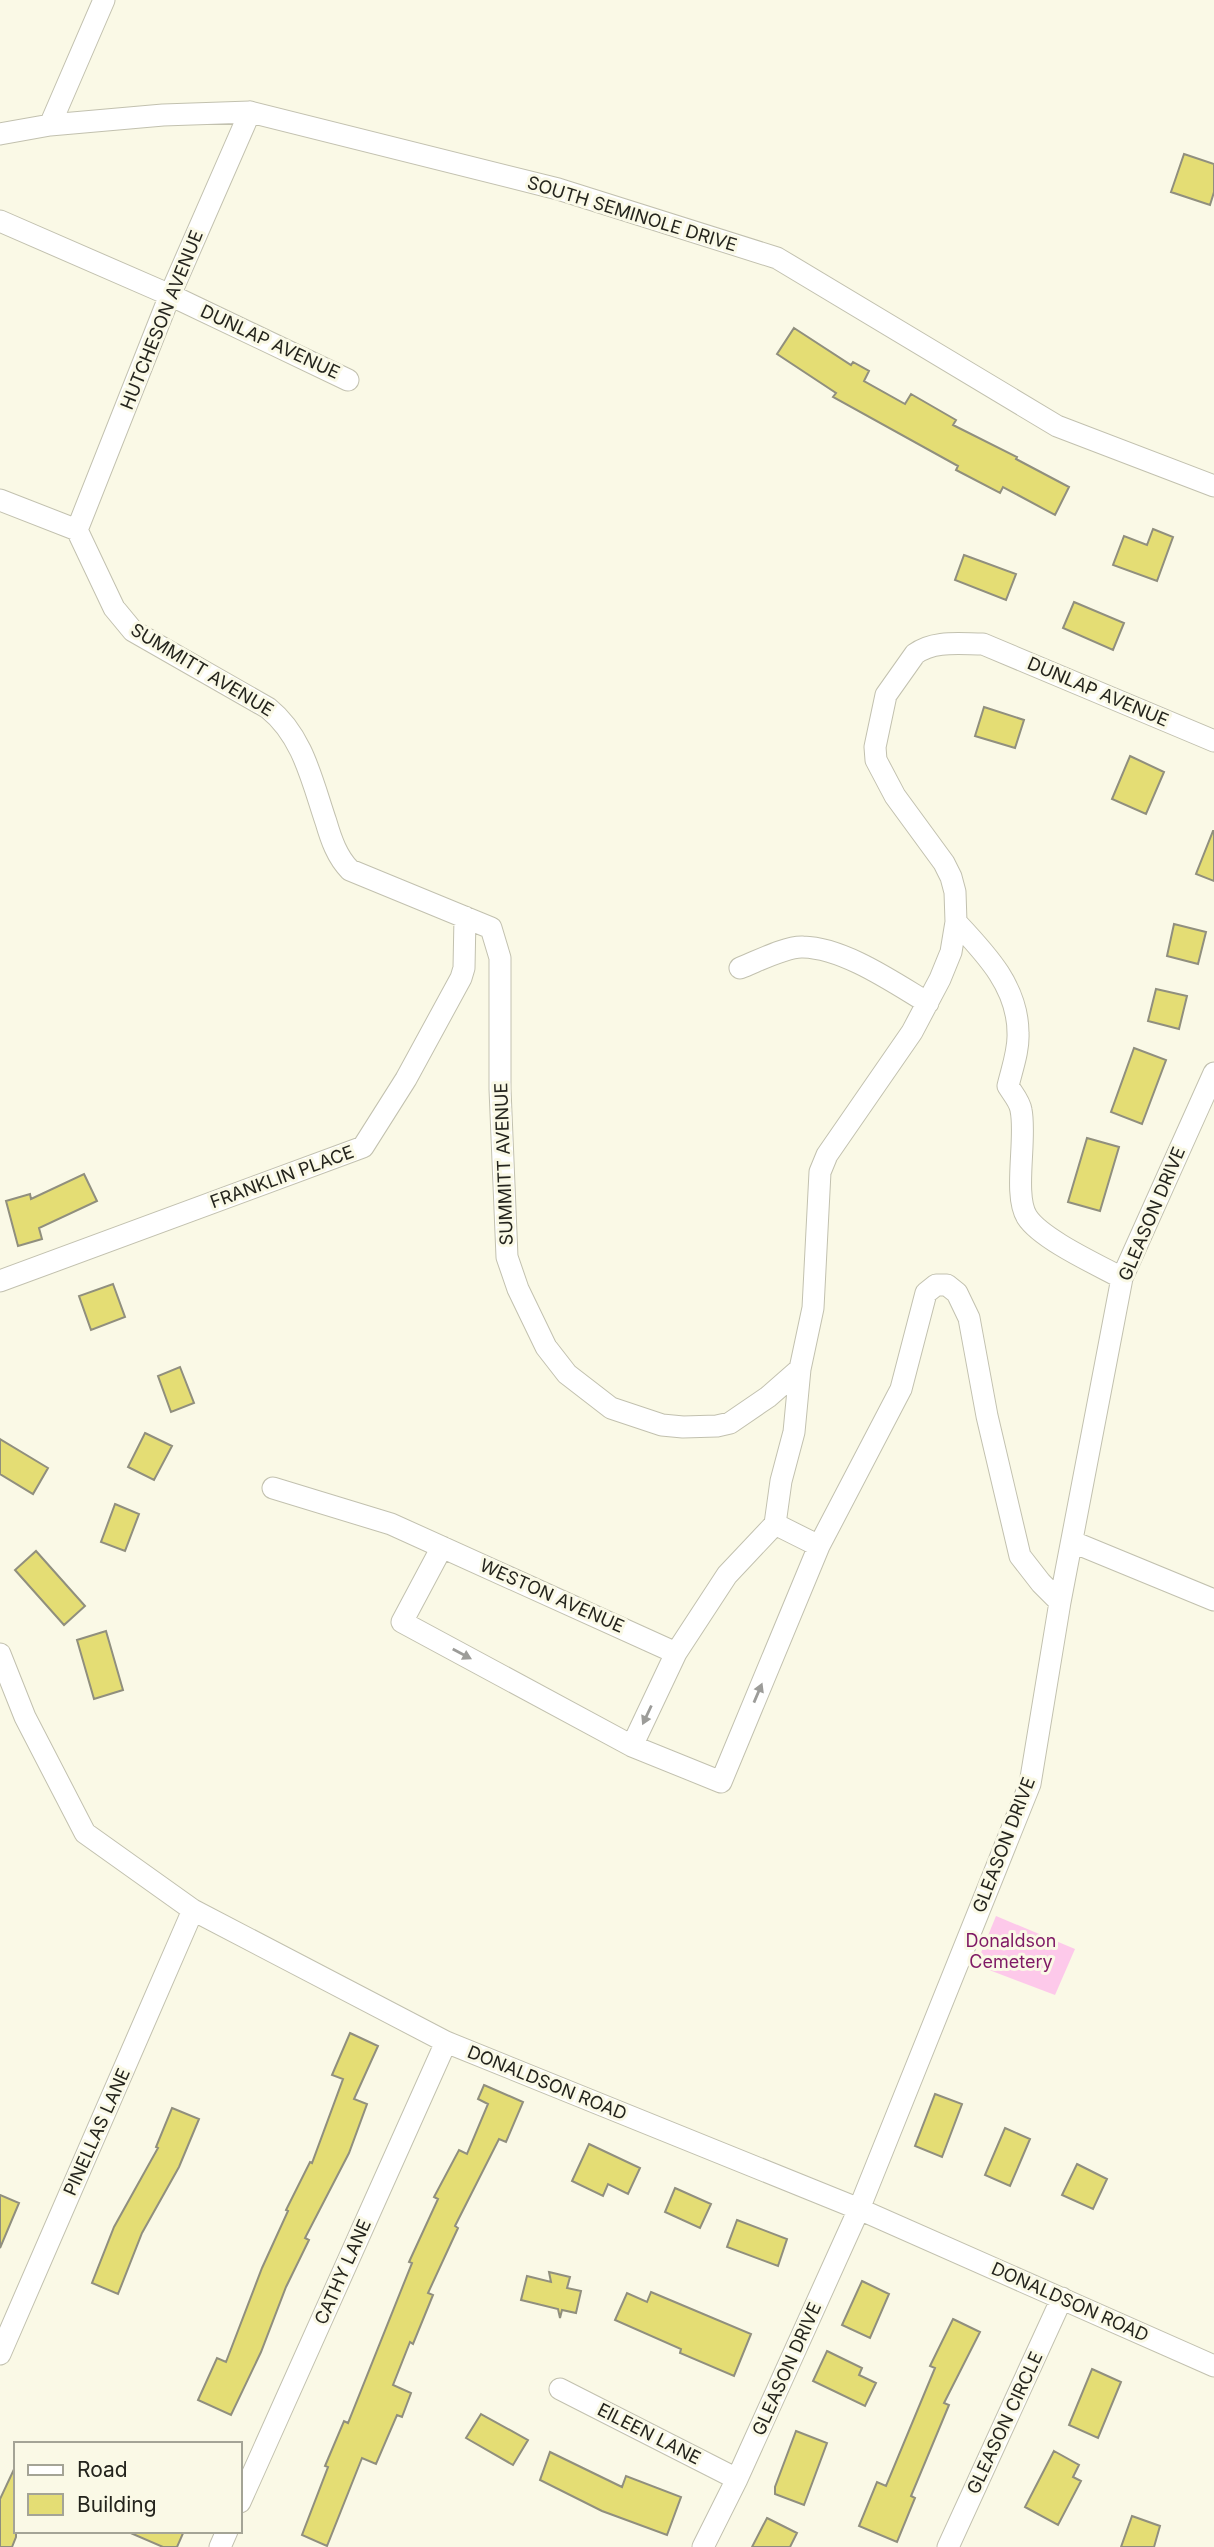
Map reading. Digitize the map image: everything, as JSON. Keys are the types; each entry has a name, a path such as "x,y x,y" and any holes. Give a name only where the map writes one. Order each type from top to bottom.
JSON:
{"street":[{"path":"50,125 104,0"},
{"name":"SOUTH SEMINOLE DRIVE","path":"0,134 50,125 163,115 250,112 558,189 777,258 1056,426 1214,486"},
{"name":"HUTCHESON AVENUE","path":"78,530 170,295 250,112"},
{"name":"DUNLAP AVENUE","path":"0,221 170,295 348,380"},
{"path":"0,500 78,530"},
{"name":"SUMMITT AVENUE","path":"78,530 114,608 133,631 268,708 288,726 310,772 334,846 350,870 491,929 500,958 500,1089 507,1257 518,1289 546,1347 567,1374 611,1408 662,1424 682,1427 730,1423 768,1397 800,1369"},
{"name":"DUNLAP AVENUE","path":"956,922 954,892 944,863 895,796 881,772 875,747 886,695 915,654 928,646 983,644 1214,741"},
{"name":"FRANKLIN PLACE","path":"0,1281 363,1147 406,1079 461,978 464,968 465,917"},
{"path":"632,1746 676,1653 727,1574 775,1524 781,1481 794,1432 800,1369 813,1308 820,1172 827,1156 912,1032 928,1003 951,953 956,922"},
{"path":"956,922 984,951 1003,977 1017,1009 1019,1035 1008,1086 1021,1107 1024,1132 1022,1205 1027,1217 1067,1248 1122,1278"},
{"path":"740,968 801,946 853,961 928,1003"},
{"name":"GLEASON DRIVE","path":"704,2547 859,2209 1030,1784 1060,1602 1122,1278 1214,1073"},
{"path":"442,1547 402,1622 632,1746 721,1783 820,1546 901,1389 926,1293 936,1285 947,1285 957,1293 969,1318 987,1416 1020,1556 1060,1602"},
{"name":"WESTON AVENUE","path":"273,1488 391,1524 676,1653"},
{"path":"775,1524 820,1546"},
{"path":"1073,1542 1214,1600"},
{"name":"DONALDSON ROAD","path":"0,1654 25,1717 85,1833 193,1910 446,2042 859,2209 1214,2366"},
{"name":"PINELLAS LANE","path":"0,2354 193,1910"},
{"name":"CATHY LANE","path":"242,2498 446,2042"},
{"name":"GLEASON CIRCLE","path":"948,2547 1062,2298"},
{"name":"EILEEN LANE","path":"560,2389 737,2479"}],"green space":[{"name":"Donaldson Cemetery","path":"996,1916 1075,1949 1055,1995 976,1965"}],"building":[{"path":"1184,154 1214,164 1214,192 1210,205 1171,192"},
{"path":"794,328 851,365 853,362 869,371 864,381 905,404 911,394 956,420 953,425 1069,487 1055,515 1003,487 1000,493 956,470 958,466 833,397 836,393 777,354"},
{"path":"1153,529 1173,537 1157,581 1113,565 1124,536 1147,545"},
{"path":"964,555 1016,574 1006,600 955,580"},
{"path":"1074,602 1124,623 1113,650 1063,628"},
{"path":"984,707 1024,720 1015,748 975,736"},
{"path":"1130,756 1164,772 1146,814 1112,799"},
{"path":"1214,831 1214,881 1196,874"},
{"path":"1174,924 1206,932 1198,964 1167,956"},
{"path":"1156,989 1187,996 1179,1029 1148,1021"},
{"path":"1134,1048 1166,1060 1142,1124 1111,1112"},
{"path":"1087,1138 1119,1147 1100,1211 1068,1202"},
{"path":"84,1174 97,1201 39,1228 42,1239 18,1246 6,1201 30,1194 31,1199"},
{"path":"113,1284 125,1317 91,1330 79,1296"},
{"path":"180,1367 194,1403 171,1412 158,1376"},
{"path":"145,1433 172,1446 154,1480 128,1467"},
{"path":"0,1439 48,1468 33,1494 0,1474"},
{"path":"115,1504 139,1514 125,1551 101,1542"},
{"path":"36,1551 85,1606 64,1625 15,1570"},
{"path":"106,1631 123,1690 94,1699 77,1640"},
{"path":"350,2033 378,2046 354,2099 367,2104 349,2153 305,2238 309,2240 231,2415 198,2400 217,2358 226,2362 262,2268 288,2211 286,2210 310,2162 312,2163 343,2079 332,2075"},
{"path":"484,2085 523,2102 506,2142 499,2139 455,2226 458,2228 428,2293 433,2295 393,2385 411,2393 402,2417 397,2415 376,2464 362,2458 327,2546 302,2535 328,2467 325,2466 344,2421 348,2423 412,2263 409,2262 438,2199 434,2197 459,2150 467,2154 488,2104 478,2099"},
{"path":"935,2094 962,2104 942,2157 915,2146"},
{"path":"172,2108 199,2119 179,2167 142,2233 118,2294 92,2283 114,2227 158,2148 156,2147"},
{"path":"1005,2128 1030,2139 1010,2186 985,2175"},
{"path":"589,2144 640,2168 628,2194 608,2184 603,2196 572,2181"},
{"path":"1077,2164 1107,2179 1093,2209 1062,2195"},
{"path":"675,2188 711,2204 700,2228 665,2212"},
{"path":"0,2195 19,2203 0,2248"},
{"path":"737,2220 787,2239 778,2266 727,2247"},
{"path":"549,2272 570,2277 567,2288 581,2291 576,2313 562,2310 560,2318 558,2309 521,2300 527,2276 551,2282"},
{"path":"862,2281 889,2294 870,2338 842,2325"},
{"path":"651,2292 751,2334 734,2376 680,2353 681,2349 615,2320 627,2293 647,2302"},
{"path":"953,2319 980,2332 944,2403 949,2405 911,2496 915,2498 897,2542 859,2526 877,2482 886,2486 935,2368 930,2366"},
{"path":"827,2351 862,2368 859,2375 876,2383 865,2406 813,2381"},
{"path":"1092,2369 1121,2382 1098,2438 1069,2425"},
{"path":"481,2414 528,2440 513,2465 466,2438"},
{"path":"796,2431 827,2443 804,2505 775,2494 775,2487"},
{"path":"1054,2451 1079,2465 1073,2477 1081,2481 1058,2525 1025,2507"},
{"path":"550,2452 622,2487 626,2476 681,2497 667,2535 602,2511 540,2480"},
{"path":"14,2469 16,2537 12,2547 0,2547 0,2499"},
{"path":"1132,2516 1160,2526 1154,2547 1121,2547"},
{"path":"767,2518 797,2533 790,2547 752,2547"},
{"path":"131,2533 183,2533 177,2547 163,2547"}]}
